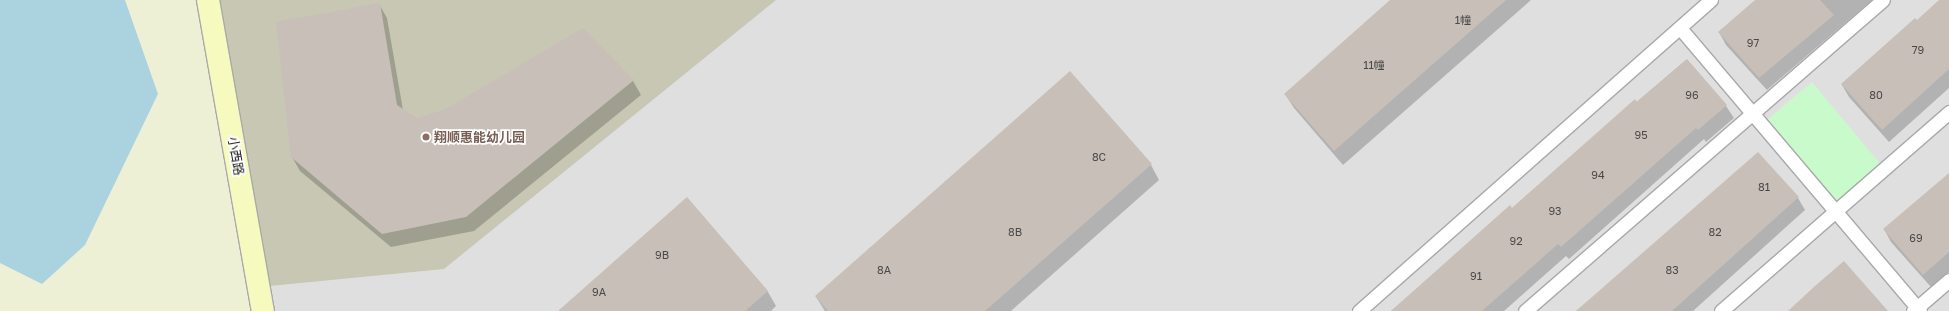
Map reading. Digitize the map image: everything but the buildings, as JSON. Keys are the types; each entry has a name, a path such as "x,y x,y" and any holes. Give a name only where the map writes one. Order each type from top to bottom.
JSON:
{"street":[{"name":"小西路","path":"208,0 263,311"}],"lane":[{"path":"1359,311 1711,0"},
{"path":"1525,311 1883,0"},
{"path":"1680,28 1917,310 1949,280"},
{"path":"1721,311 1949,112"}],"shaded area":[{"path":"0,0 208,0 263,311 0,311"},
{"path":"208,0 1949,0 1949,311 263,311"},
{"path":"208,0 776,0 444,269 259,287"}],"green space":[{"path":"1812,82 1882,166 1832,208 1762,124"}],"water":[{"path":"0,0 125,0 158,94 85,245 42,284 0,263"}],"place":[{"name":"翔顺惠能幼儿园","path":"426,137"}]}
